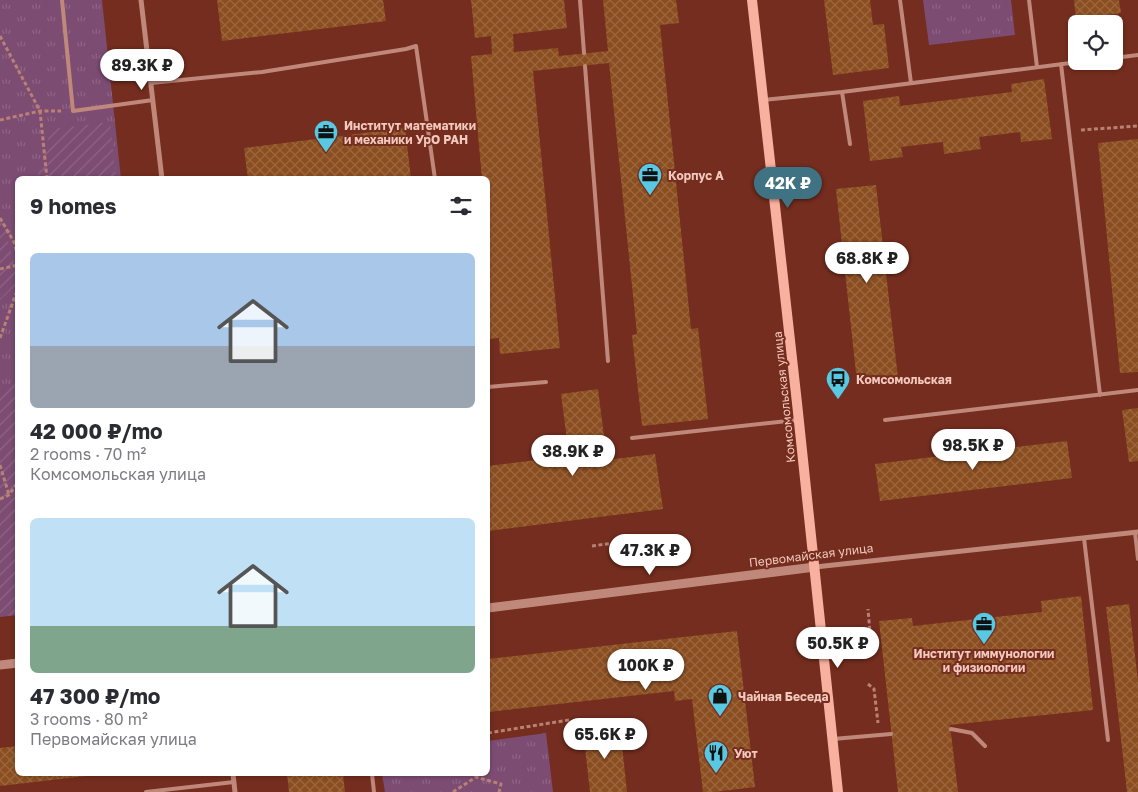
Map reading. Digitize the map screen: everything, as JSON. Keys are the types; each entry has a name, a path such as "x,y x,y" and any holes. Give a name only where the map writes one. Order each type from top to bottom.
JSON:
{"main road":[{"name":"Комсомольская улица","path":"752,0 838,792"}],"street":[{"path":"141,0 162,176"},
{"name":"Первомайская улица","path":"490,608 815,567 1136,532"},
{"path":"0,665 15,663"},
{"path":"233,776 235,792"}],"lane":[{"path":"62,0 73,111 153,100"},
{"path":"580,0 584,53"},
{"path":"900,0 911,83"},
{"path":"1028,0 1037,67"},
{"path":"151,82 262,72 416,46 435,176"},
{"path":"1123,57 1138,55"},
{"path":"763,100 842,92 1068,63"},
{"path":"1061,64 1100,395"},
{"path":"585,66 608,361"},
{"path":"842,92 850,144"},
{"path":"490,388 546,382"},
{"path":"885,420 1138,390"},
{"path":"632,438 799,420"},
{"path":"1136,532 1138,559"},
{"path":"1084,538 1108,740"},
{"path":"951,729 972,732 985,746"},
{"path":"833,739 891,734"},
{"path":"372,776 374,792"},
{"path":"146,792 234,782"}],"path":[{"path":"0,36 40,112 47,176"},
{"path":"0,120 40,112 73,111"},
{"path":"1069,131 1138,126"},
{"path":"0,218 15,246"},
{"path":"0,269 15,266"},
{"path":"0,338 15,296"},
{"path":"0,465 9,495"},
{"path":"0,499 9,495 15,486"},
{"path":"592,546 644,540"},
{"path":"865,654 871,645 868,609"},
{"path":"868,684 874,689 878,725 873,729"},
{"path":"490,733 568,720"},
{"path":"453,792 476,777 501,784 499,792"}],"green space":[{"path":"0,0 102,0 121,176 15,176 15,613 0,615"},
{"path":"923,0 1011,0 1015,35 929,45"},
{"path":"110,122 116,176 38,176 51,129"},
{"path":"0,220 3,223 15,266 15,286 0,300"},
{"path":"15,382 15,615 0,617 0,393"},
{"path":"546,733 553,792 385,792 382,776 490,776 490,741"}],"building":[{"path":"217,0 383,0 386,21 222,41"},
{"path":"471,0 564,0 567,28 513,34 514,52 558,48 559,56 608,51 603,0 676,0 679,23 660,25 691,329 698,328 708,419 642,426 632,335 637,334 609,63 533,71 560,348 500,354 499,338 490,339 490,176 482,176 471,56 492,54 491,36 475,38"},
{"path":"824,0 870,0 873,25 884,24 889,68 833,75"},
{"path":"1074,0 1119,0 1121,13 1076,15"},
{"path":"1044,79 1052,139 1021,142 1020,132 979,137 981,149 944,154 943,142 901,147 903,157 870,161 863,101 899,96 900,106 1012,92 1011,84"},
{"name":"Институт математики и механики УрО РАН","path":"405,128 411,176 248,176 244,148"},
{"path":"1138,139 1138,372 1120,373 1098,143"},
{"path":"876,185 898,378 857,382 836,189"},
{"path":"598,389 607,460 655,454 663,509 490,531 490,466 569,456 561,394"},
{"path":"1138,408 1138,461 1129,462 1122,410"},
{"path":"1067,441 1072,478 880,501 875,464"},
{"name":"Институт иммунологии и физиологии","path":"1081,596 1093,710 950,725 958,792 898,792 879,621 912,618 913,626 1042,612 1041,601"},
{"path":"1129,604 1138,681 1138,792 1127,792 1106,607"},
{"path":"737,631 755,787 703,792 692,699 675,701 674,691 490,712 490,659"},
{"path":"620,726 627,792 590,792 583,730"},
{"path":"15,746 15,776 86,776 0,786 0,748"},
{"path":"287,776 343,776 345,792 289,792"}],"place":[{"name":"Институт математики и механики УрО РАН","path":"326,153"},
{"name":"Корпус А","path":"650,196"},
{"name":"Комсомольская","path":"838,400"},
{"name":"Институт иммунологии и физиологии","path":"984,645"},
{"name":"Чайная Беседа","path":"720,717"},
{"name":"Уют","path":"716,774"}]}
